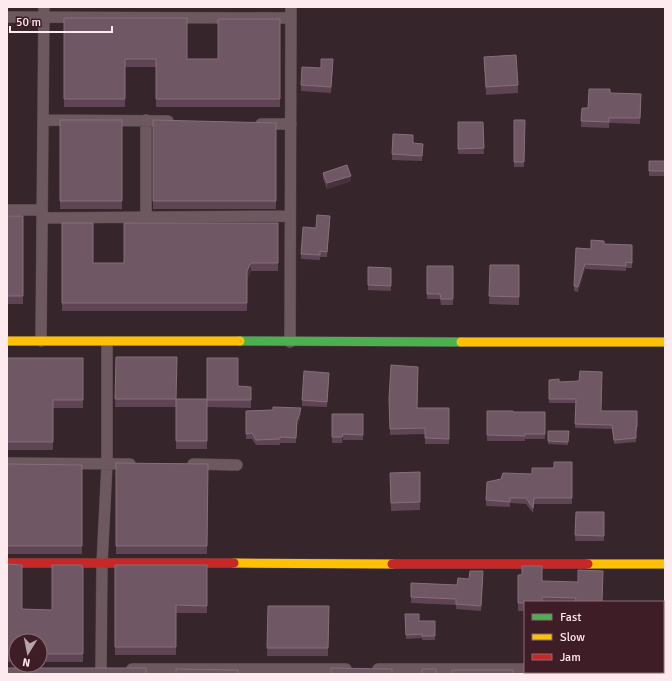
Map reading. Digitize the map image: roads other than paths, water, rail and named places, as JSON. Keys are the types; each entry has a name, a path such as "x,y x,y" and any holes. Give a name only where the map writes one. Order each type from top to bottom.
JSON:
{"street":[{"path":"41,341 44,12"},
{"path":"7,17 44,12 291,13 290,342"},
{"path":"43,120 176,121"},
{"path":"146,120 146,217"},
{"path":"252,123 290,124"},
{"path":"7,210 42,214 146,217 290,216"},
{"path":"7,341 665,342"},
{"path":"101,669 102,564 107,464 107,342"},
{"path":"7,463 137,464"},
{"path":"183,464 236,465"},
{"path":"7,563 665,564"},
{"path":"124,669 256,672 355,669"},
{"path":"370,669 524,669"}]}
